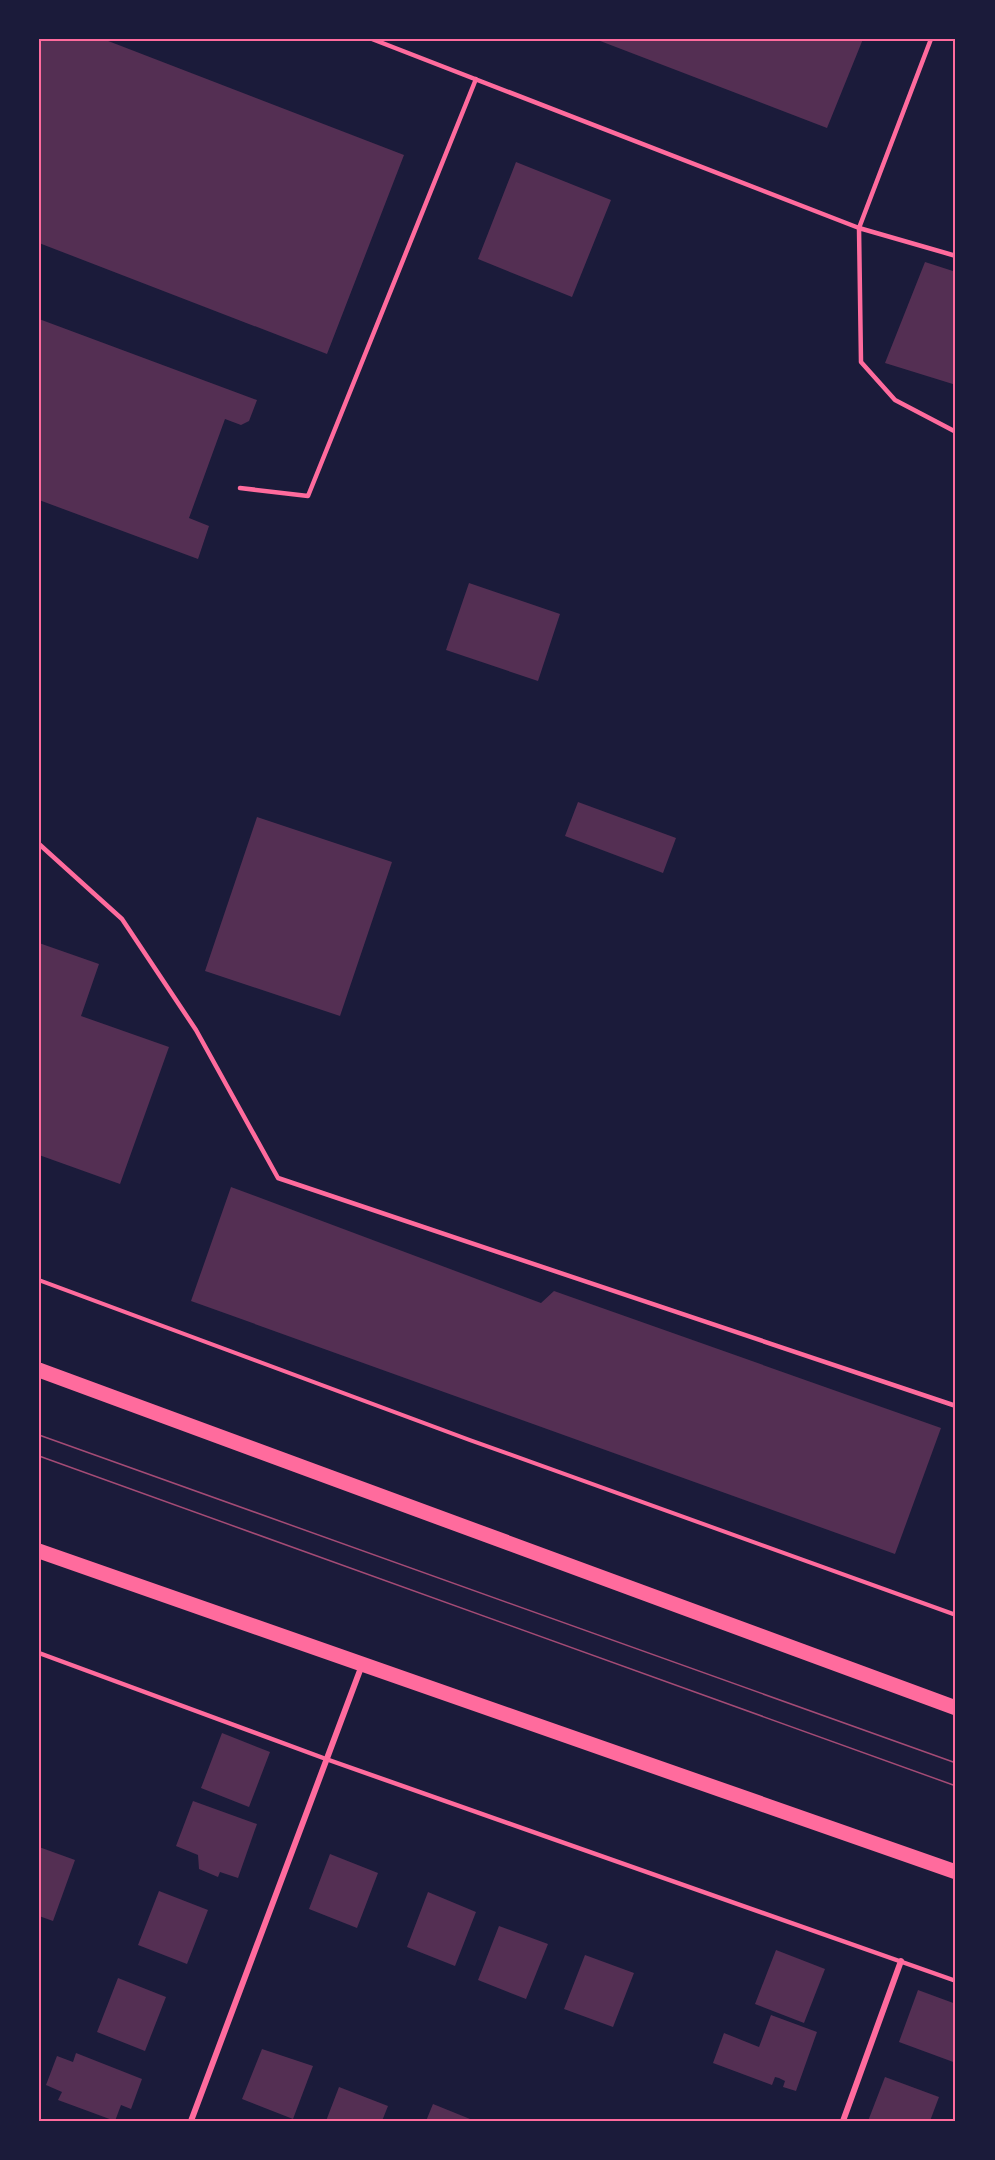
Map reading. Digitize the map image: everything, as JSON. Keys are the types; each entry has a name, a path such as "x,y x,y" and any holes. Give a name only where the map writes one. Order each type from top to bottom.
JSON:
{"main road":[{"path":"39,1370 956,1708"},
{"path":"39,1551 956,1872"}],"street":[{"path":"191,2121 362,1664"},
{"path":"843,2121 901,1961"}],"lane":[{"path":"372,39 859,228 956,256"},
{"path":"931,39 859,228 861,362 895,400 956,432"},
{"path":"240,488 308,496 476,79"},
{"path":"39,844 122,918 196,1030 278,1178 956,1406"},
{"path":"39,1653 326,1759 956,1981"}],"path":[{"path":"39,1280 470,1440 956,1614"}],"building":[{"path":"39,39 103,39 404,155 327,354 39,243"},
{"path":"595,39 863,39 827,128"},
{"path":"516,162 611,200 572,297 478,259"},
{"path":"925,262 956,272 956,385 885,363"},
{"path":"39,319 257,400 249,421 241,425 225,419 189,518 209,526 198,559 39,500"},
{"path":"469,583 560,614 538,681 446,650"},
{"path":"578,802 676,838 663,873 565,836"},
{"path":"257,817 392,862 340,1016 205,971"},
{"path":"39,943 99,964 81,1016 169,1047 120,1184 39,1155"},
{"path":"231,1187 541,1303 554,1291 941,1428 895,1554 191,1301"},
{"path":"222,1733 270,1752 249,1807 201,1788"},
{"path":"193,1801 257,1824 238,1878 220,1872 218,1877 199,1869 198,1855 176,1846"},
{"path":"39,1847 75,1860 53,1921 39,1916"},
{"path":"330,1854 378,1873 357,1928 309,1909"},
{"path":"159,1891 208,1910 187,1964 138,1945"},
{"path":"428,1892 476,1912 455,1966 407,1947"},
{"path":"499,1926 548,1944 526,1999 478,1980"},
{"path":"776,1950 825,1969 804,2023 755,2004"},
{"path":"585,1955 634,1973 613,2027 564,2009"},
{"path":"118,1978 166,1997 145,2051 97,2032"},
{"path":"918,1990 956,2004 956,2063 899,2042"},
{"path":"771,2015 817,2032 796,2091 783,2087 785,2081 779,2078 775,2077 772,2085 713,2063 724,2033 759,2047"},
{"path":"262,2049 313,2066 293,2119 242,2099"},
{"path":"76,2053 142,2079 131,2109 121,2105 115,2121 58,2100 62,2092 46,2085 57,2056 73,2062"},
{"path":"885,2077 939,2097 930,2121 868,2121"},
{"path":"339,2087 388,2106 382,2121 326,2121"},
{"path":"433,2104 475,2121 426,2121"}],"tram line":[{"path":"39,1435 956,1763"},
{"path":"39,1456 956,1786"}]}
